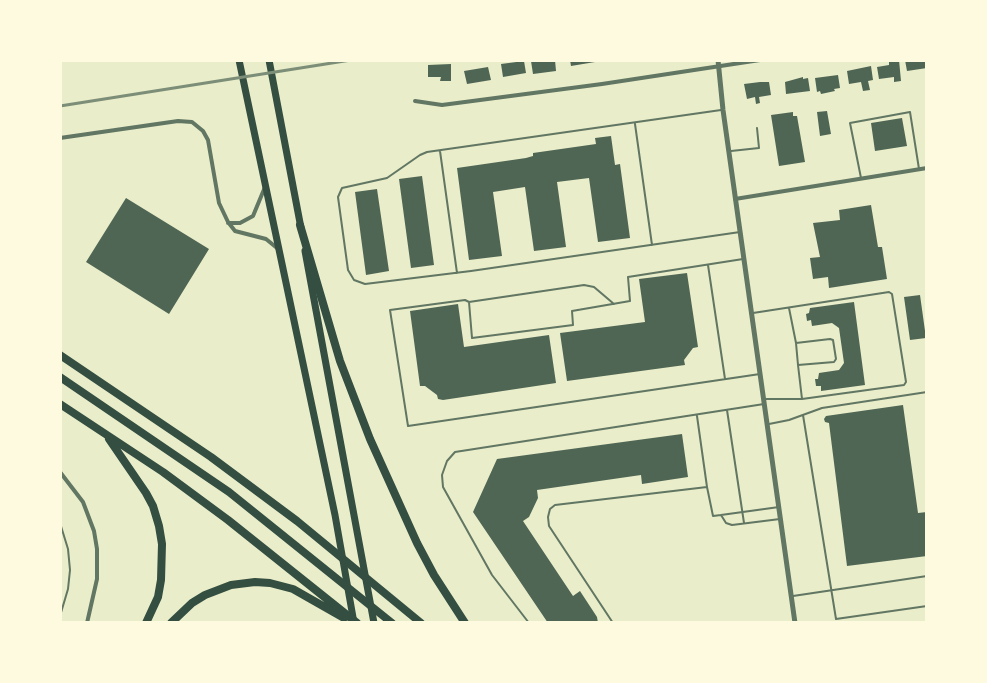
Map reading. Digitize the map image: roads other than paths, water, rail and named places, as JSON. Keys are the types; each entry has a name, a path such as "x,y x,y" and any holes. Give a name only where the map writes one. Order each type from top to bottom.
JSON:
{"highway":[{"path":"300,225 340,360 370,439 417,543 439,584 465,623"},
{"path":"60,355 211,457 317,537 422,623"},
{"path":"60,376 229,492 392,623"},
{"path":"60,404 200,500 311,585 355,623"},
{"path":"106,435 146,493 159,526 162,544 161,580 158,597 146,623"},
{"path":"171,623 192,603 216,590 231,585 255,582 293,589 355,623"}],"main road":[{"path":"239,60 355,623"},
{"path":"269,60 374,623"}],"street":[{"path":"416,101 442,105 718,63 760,60"},
{"path":"718,63 728,151 795,623"},
{"path":"60,138 178,121 192,122 199,126 208,140 219,203 228,222 235,231 266,239 277,248"},
{"path":"735,199 927,168"},
{"path":"228,222 240,223 252,217 264,187"},
{"path":"60,472 83,502 94,531 97,549 97,579 87,623"}],"lane":[{"path":"723,110 420,155 387,178 342,188 338,197 348,270 354,280 365,284 740,232"},
{"path":"861,178 850,123 910,112 919,169"},
{"path":"635,124 652,245"},
{"path":"728,151 759,148 757,128"},
{"path":"440,151 457,273"},
{"path":"469,302 472,338 573,325 572,311 630,301 628,277 743,259"},
{"path":"708,265 725,379"},
{"path":"614,304 594,287 572,286 469,302 465,300 390,310 408,426 760,374"},
{"path":"529,623 492,575 443,487 442,475 447,461 455,452 727,410 764,402 904,385 906,382 892,294 889,292 751,314"},
{"path":"789,308 796,343 802,399"},
{"path":"796,343 833,340 836,359 834,362 798,365"},
{"path":"767,424 789,420 822,408 927,392"},
{"path":"727,410 744,523"},
{"path":"696,415 713,516 779,507"},
{"path":"803,415 836,619 927,606"},
{"path":"613,623 549,526 550,509 555,505 707,487"},
{"path":"721,515 726,523 732,525 780,519"},
{"path":"60,523 68,549 70,570 68,589 60,616"},
{"path":"791,596 927,576"}],"railway":[{"path":"60,106 351,60"}]}
